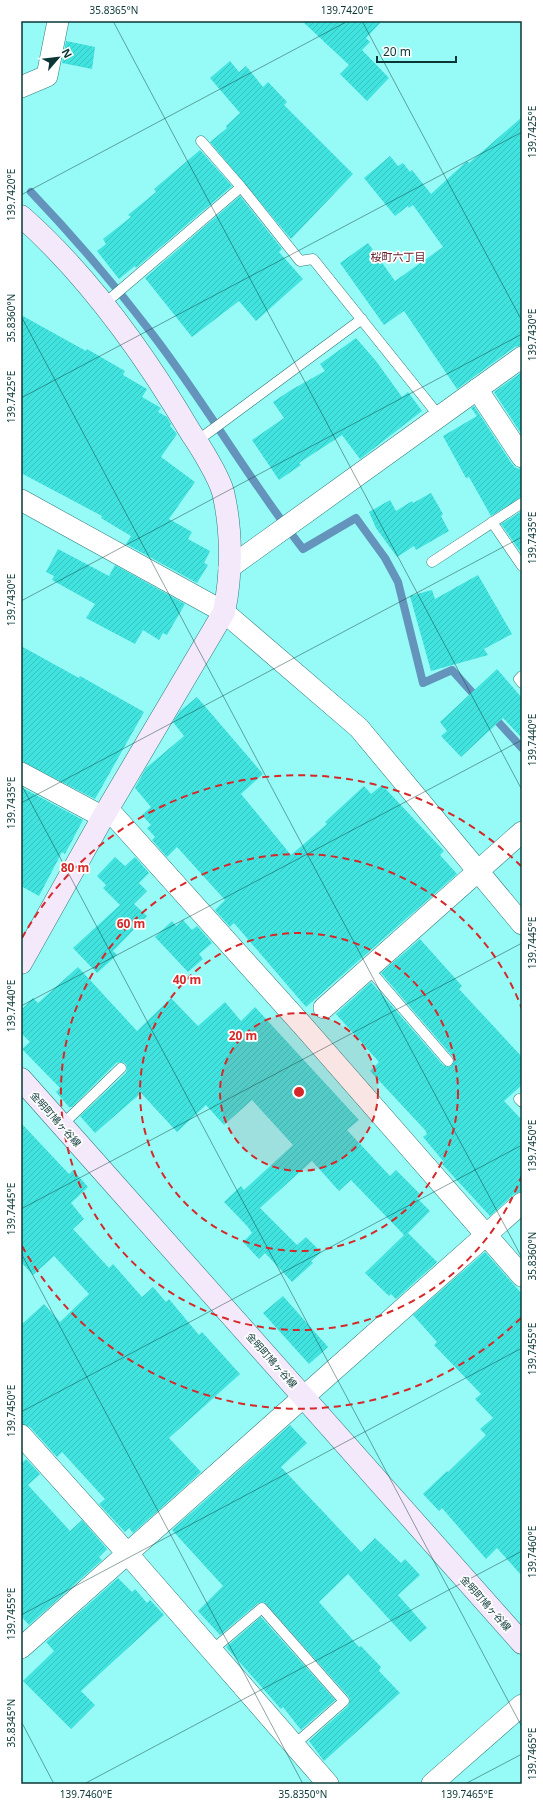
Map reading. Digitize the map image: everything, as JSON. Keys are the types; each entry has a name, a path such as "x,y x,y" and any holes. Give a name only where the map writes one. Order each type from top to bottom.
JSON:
{"street":[{"path":"21,87 47,76 58,21"},
{"path":"21,216 60,253 104,304 175,405 197,442 222,490 229,533 229,589 224,612 106,813 21,963"},
{"path":"229,568 522,356"},
{"path":"477,389 522,457"},
{"path":"21,500 224,612 358,728 522,924"},
{"path":"21,773 106,813 304,1027 522,1276"},
{"path":"324,1008 476,870 522,832"},
{"name":"金明町鳩ヶ谷線","path":"21,1079 522,1643"},
{"path":"21,1648 126,1552 522,1203"},
{"path":"21,1435 126,1552 211,1652 328,1784"},
{"path":"432,1784 522,1705"}],"lane":[{"path":"201,141 241,187 300,261 313,259 439,416"},
{"path":"104,304 241,187"},
{"path":"197,442 362,319"},
{"path":"432,562 522,503"},
{"path":"492,522 522,566"},
{"path":"522,676 519,679 522,683"},
{"path":"368,968 448,1061"},
{"path":"62,1125 121,1068"},
{"path":"211,1652 262,1608 344,1701 294,1745"}],"building":[{"path":"302,21 382,21 366,38 370,42 362,50 389,78 367,101 340,74 349,65"},
{"path":"66,41 95,47 92,69 62,63"},
{"path":"230,61 239,72 246,66 263,87 268,82 287,102 284,105 353,174 291,239 210,142 227,128 226,126 240,113 210,78"},
{"path":"522,117 522,345 515,347 457,389 404,311 384,325 340,263 368,243 395,281 443,247 413,205 409,208 408,206 395,216 364,178 390,156 398,166 403,163 410,172 412,170 431,194 467,161 469,163"},
{"path":"200,150 232,186 136,268 135,266 119,279 97,251 106,244 103,239 131,217 128,215 156,192 154,189"},
{"path":"240,196 282,249 279,252 303,279 256,321 239,301 192,337 145,278"},
{"path":"21,315 86,351 87,349 125,371 123,375 147,389 142,397 161,408 158,412 167,417 171,424 170,426 177,434 161,457 195,482 169,519 192,532 188,539 210,551 204,563 208,565 197,583 126,544 131,536 101,518 102,516 21,473"},
{"path":"356,338 376,361 402,397 408,392 422,411 360,459 342,435 299,463 301,465 279,480 252,440 284,418 273,402 325,371 320,364"},
{"path":"522,372 522,435 494,392"},
{"path":"474,406 512,464 516,468 522,469 522,497 491,516 469,477 466,478 443,436 477,416 471,408"},
{"path":"431,493 443,514 441,516 449,531 416,550 414,546 397,557 376,528 369,512 390,500 396,511 412,501 413,503"},
{"path":"522,511 522,554 501,524"},
{"path":"58,549 109,576 115,565 185,604 167,635 163,633 159,640 143,630 135,644 86,618 95,604 52,580 54,576 46,572"},
{"path":"478,575 512,634 484,649 488,655 431,671 410,596 432,590 435,599"},
{"path":"21,646 79,678 80,676 144,712 95,799 21,761"},
{"path":"497,669 522,698 522,738 503,718 461,757 441,736 447,731 440,722"},
{"path":"197,697 263,774 241,794 291,855 327,824 325,822 364,786 371,794 382,785 444,851 440,855 457,874 306,1007 234,923 230,927 215,910 225,900 177,847 167,857 152,840 155,837 147,828 151,825 142,815 151,807 135,788 146,768 184,736 173,722 180,711"},
{"path":"21,787 83,820 65,854 62,852 39,896 21,886"},
{"path":"115,857 125,866 135,857 149,873 139,883 147,891 134,904 147,916 113,951 117,955 97,973 73,948 120,905 103,888 106,885 97,876"},
{"path":"183,920 192,930 197,926 212,943 199,954 203,959 188,972 155,937 172,921 176,926"},
{"path":"420,939 462,986 459,989 522,1057 522,1085 504,1101 522,1120 522,1191 514,1194 490,1216 442,1164 444,1162 423,1137 427,1134 425,1130 370,1071 379,1062 336,1014 371,982 443,1065 449,1067 452,1066 454,1060 453,1057 381,973"},
{"path":"78,967 137,1031 171,998 198,1026 225,1002 241,1021 255,1007 359,1120 347,1130 390,1176 396,1170 421,1195 417,1198 430,1211 408,1233 437,1262 396,1299 391,1294 389,1296 365,1273 404,1235 351,1180 339,1191 312,1161 260,1208 297,1245 306,1237 321,1252 311,1261 313,1263 292,1282 265,1253 259,1259 243,1242 252,1233 224,1202 241,1186 244,1190 293,1145 252,1100 224,1125 206,1105 177,1132 141,1093 95,1133 80,1116 126,1073 126,1064 122,1062 116,1063 72,1107 69,1107 56,1092 60,1088 22,1049 30,1042 21,1033 21,1010 33,998 38,1003"},
{"path":"21,1123 69,1174 73,1170 88,1187 71,1203 84,1219 73,1229 109,1268 113,1264 142,1297 153,1287 166,1302 169,1299 199,1335 202,1332 240,1374 169,1438 201,1472 133,1533 129,1528 125,1532 99,1504 105,1499 62,1452 57,1457 30,1427 21,1423 21,1325 44,1304 60,1322 89,1294 54,1256 33,1275 21,1262"},
{"path":"485,1252 522,1294 522,1576 497,1548 486,1559 442,1508 439,1511 423,1494 486,1435 480,1429 493,1418 475,1399 481,1394 434,1345 437,1342 413,1315"},
{"path":"283,1296 328,1347 309,1364 263,1313"},
{"path":"290,1425 307,1443 281,1467 361,1552 375,1538 401,1563 405,1559 420,1575 398,1595 427,1628 410,1642 348,1574 319,1602 359,1647 361,1646 381,1667 379,1671 400,1693 324,1761 309,1741 348,1706 350,1700 349,1697 264,1602 258,1603 220,1635 198,1611 223,1586 172,1530"},
{"path":"26,1459 40,1474 28,1485 70,1531 82,1520 107,1549 99,1557 102,1560 29,1625 21,1616 21,1464"},
{"path":"118,1578 132,1592 135,1589 147,1603 150,1600 164,1615 81,1691 95,1705 71,1729 23,1681 54,1651 46,1642"},
{"path":"261,1617 335,1700 301,1730 283,1707 281,1709 226,1647"}],"waterway":[{"path":"31,192 94,262 153,335 191,388 264,496 303,549 356,518 385,558 398,582 423,683 452,670 478,699"},
{"path":"491,714 522,748"}],"district":[{"name":"桜町六丁目","path":"398,256"}]}
